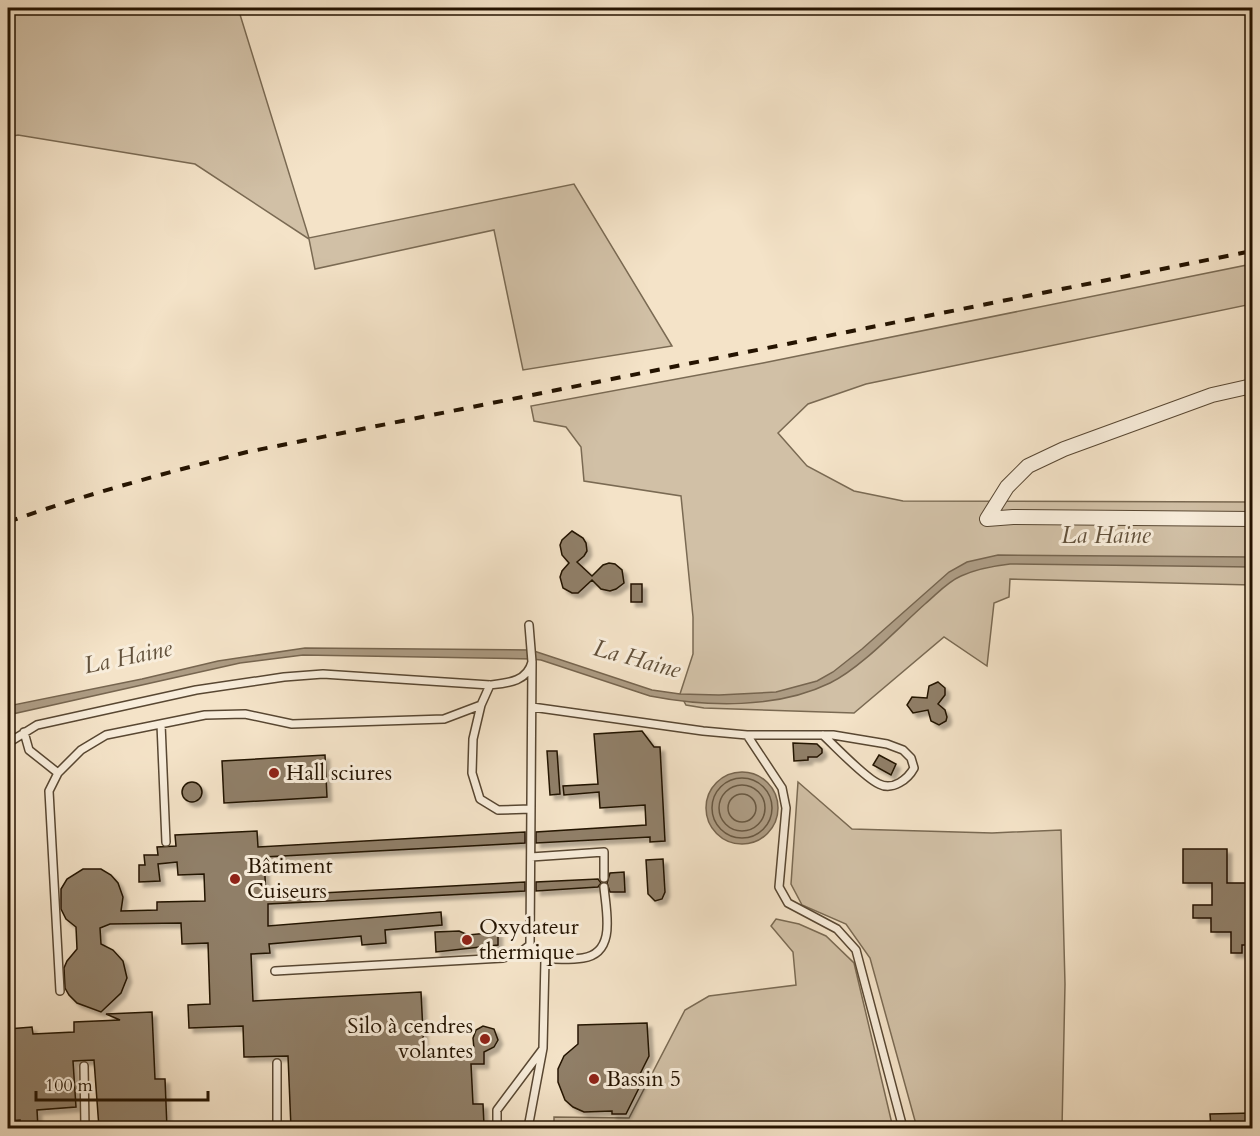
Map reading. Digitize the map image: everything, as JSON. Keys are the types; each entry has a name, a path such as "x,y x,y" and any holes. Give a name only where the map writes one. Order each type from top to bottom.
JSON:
{"street":[{"path":"1252,386 1212,395 1064,449 1028,466 1007,487 987,519 1045,517 1252,519"}],"lane":[{"path":"529,625 532,662 530,945 545,959 585,958 600,950 608,935 604,887"},
{"path":"8,743 37,725 196,690 284,677 323,674 490,685 514,682 526,675 532,662"},
{"path":"490,685 481,705 473,739 472,773 480,799 498,810 531,809"},
{"path":"60,991 49,791 58,773 81,750 106,735 205,715 245,714 292,724 444,719 481,705"},
{"path":"532,707 703,731 747,735 823,735 887,744 903,750 911,758 914,768 902,782 892,786 878,784 823,735"},
{"path":"161,724 166,842"},
{"path":"24,732 28,750 58,773"},
{"path":"747,735 782,788 786,808 779,887 788,903 837,929 856,950 903,1128"},
{"path":"531,857 604,852 604,878"},
{"path":"274,971 503,957 518,954 530,945"},
{"path":"528,1128 543,1048 545,959"},
{"path":"497,1128 497,1110 543,1048"},
{"path":"276,1063 277,1128"},
{"path":"84,1066 85,1128"}],"shaded area":[{"path":"8,8 238,8 309,238 574,184 672,346 523,370 494,230 315,269 309,239 195,164 18,135 8,137"},
{"path":"1252,264 1252,304 866,384 808,404 778,433 807,466 854,491 903,501 1252,502 1252,585 1010,579 1009,597 994,603 987,666 944,637 854,713 704,708 686,705 680,694 693,654 693,617 681,496 584,481 581,447 566,427 534,421 531,406 763,363"},
{"path":"798,782 852,829 992,833 1061,830 1065,984 1062,1128 917,1128 870,958 846,924 802,905 791,884"},
{"path":"776,919 799,924 826,936 854,963 893,1128 554,1128 554,1117 629,1118 685,1010 709,996 796,985 793,952 771,926"}],"water":[{"path":"998,555 1252,557 1252,567 1010,564 979,570 961,576 947,585 867,657 842,676 830,683 788,698 765,701 718,704 672,700 650,696 532,659 303,655 240,663 8,715 8,706 218,661 305,648 531,650 652,690 680,694 719,695 776,692 817,681 833,672 949,572 967,562"},
{"path":"742,772 756,775 768,782 775,794 778,808 775,822 768,834 756,841 742,844 728,841 716,834 709,822 706,808 709,794 716,782 728,775"}],"building":[{"path":"572,531 583,538 586,543 587,551 577,562 592,576 603,565 615,564 622,570 624,583 610,591 601,589 592,580 578,593 572,593 563,588 560,577 569,563 562,555 560,545"},
{"path":"631,584 642,584 642,602 631,602"},
{"path":"938,682 945,688 945,695 938,704 945,710 947,717 946,721 939,725 931,721 928,710 913,713 907,705 912,697 927,698 929,686"},
{"path":"642,731 654,747 660,747 665,841 650,842 650,837 536,843 536,832 646,825 645,805 600,808 599,792 564,795 563,786 598,784 594,734"},
{"path":"793,743 817,744 822,749 822,753 817,757 808,757 808,760 794,761"},
{"path":"547,751 557,751 560,794 550,795"},
{"name":"Hall sciures","path":"325,755 327,797 224,803 222,761"},
{"path":"879,755 896,764 891,775 873,765"},
{"path":"192,782 199,785 202,792 199,799 192,802 185,799 182,792 185,785"},
{"path":"257,831 258,847 525,832 525,843 264,857 266,896 525,882 525,891 268,904 268,926 441,912 442,925 385,930 386,943 362,945 361,936 269,944 270,953 251,954 253,1001 421,992 424,1052 474,1049 473,1038 476,1030 483,1026 494,1029 498,1040 494,1047 484,1052 484,1064 471,1064 473,1104 483,1104 484,1125 448,1128 291,1128 288,1056 244,1057 243,1026 189,1028 188,1005 210,1004 208,943 182,944 181,923 110,924 100,928 101,944 113,950 123,961 127,978 121,993 101,1012 77,1003 69,995 65,988 64,968 77,949 76,927 66,919 61,909 61,889 67,879 83,869 101,869 118,883 123,897 121,911 157,910 157,902 205,901 204,874 178,875 177,862 158,864 160,881 139,882 139,865 145,865 144,855 158,855 157,847 176,846 175,835"},
{"path":"1183,849 1227,849 1227,883 1252,883 1252,945 1242,945 1242,953 1231,953 1231,932 1211,932 1211,918 1193,918 1193,905 1212,905 1212,883 1183,883"},
{"path":"663,859 665,892 662,899 655,901 648,894 646,860"},
{"path":"624,872 625,892 610,892 607,883 610,873"},
{"path":"598,879 601,883 598,887 536,891 536,882"},
{"name":"Oxydateur thermique","path":"459,931 468,935 498,932 498,945 436,952 435,932"},
{"path":"152,1012 155,1079 165,1079 167,1128 99,1128 94,1060 73,1061 76,1107 37,1110 38,1128 20,1128 20,1120 8,1121 8,1029 32,1027 33,1034 74,1032 74,1022 120,1020 106,1014"},
{"name":"Bassin 5","path":"647,1023 649,1056 639,1076 644,1078 626,1114 612,1114 612,1111 584,1112 565,1100 558,1082 558,1069 564,1056 578,1044 578,1025"},
{"path":"1252,1113 1252,1127 1211,1128 1210,1114"}],"railway":[{"path":"8,522 97,493 247,452 1252,251"}],"place":[{"name":"Hall sciures","path":"274,773"},
{"name":"Bâtiment Cuiseurs","path":"235,879"},
{"name":"Oxydateur thermique","path":"467,940"},
{"name":"Silo à cendres volantes","path":"485,1039"},
{"name":"Bassin 5","path":"594,1079"}],"water label":[{"name":"La Haine","path":"1106,535"},
{"name":"La Haine","path":"128,657"},
{"name":"La Haine","path":"637,659"}]}
